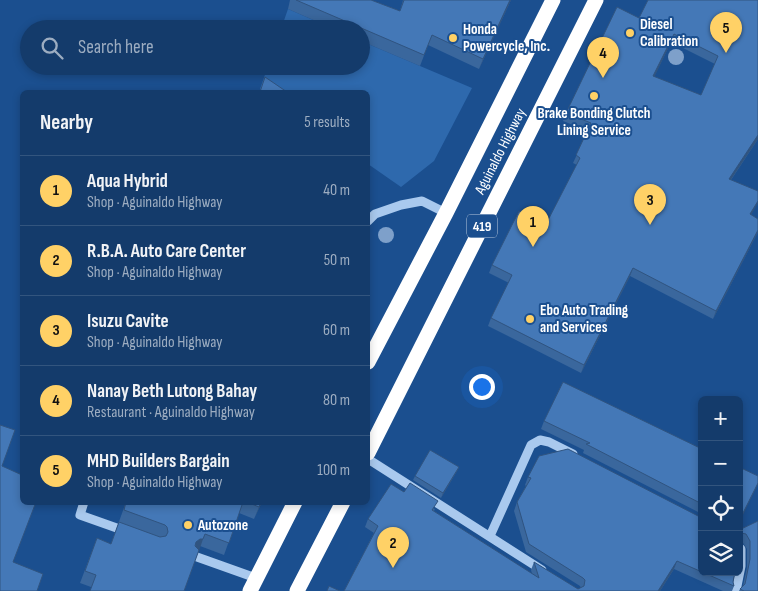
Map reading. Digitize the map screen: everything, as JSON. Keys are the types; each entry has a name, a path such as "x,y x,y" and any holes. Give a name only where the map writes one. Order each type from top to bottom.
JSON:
{"highway":[{"name":"Aguinaldo Highway","path":"370,358 446,213 553,0"},
{"name":"Aguinaldo Highway","path":"370,449 596,0"},
{"path":"253,584 293,505"},
{"path":"297,591 341,505"}],"street":[{"path":"370,219 375,214 401,205 422,201 446,213"},
{"path":"490,536 531,445 540,440 549,442 583,460"},
{"path":"370,460 552,576"},
{"path":"83,505 80,515 141,537"},
{"path":"197,557 253,584"},
{"path":"736,591 739,576"}],"shaded area":[{"path":"288,9 313,20 284,20"},
{"path":"370,45 472,88 434,161 401,187 370,165 370,90 260,89 265,75 370,75"}],"building":[{"name":"Honda Powercycle, Inc.","path":"296,0 371,0 400,11 404,0 510,0 483,59 432,35 424,55 370,32 370,20 343,20"},
{"path":"648,0 758,0 758,135 729,179 758,191 758,201 750,214 758,219 758,230 716,311 633,268 584,365 491,318 512,275 492,265 519,211 546,224 580,158 576,155 591,123 566,113 617,7 639,18","holes":["674,34 718,56 701,95 653,76"]},
{"path":"265,77 284,90 261,90"},
{"path":"563,382 698,447 698,502 586,444 590,443 544,421"},
{"path":"0,425 15,430 2,466 20,474 20,505 35,505 13,562 43,574 37,591 0,591"},
{"path":"568,449 698,516 698,570 677,561 658,591 344,591 378,526 368,519 391,484 404,492 410,483 438,501 432,510 539,578 534,562 578,589 584,586 585,580 583,578 529,544 517,502 531,478 528,477 539,456"},
{"path":"430,450 459,467 443,493 415,476"},
{"path":"743,469 758,476 758,483 743,513"},
{"path":"125,505 242,505 229,543 205,534 203,539 196,542 195,546 199,550 184,591 90,591 96,575 85,571 97,538 111,544 119,522 160,537 166,536 168,532 165,525 124,510"},
{"path":"758,521 758,591 744,591 740,589 745,584 750,559 750,541 746,534 743,533 743,528"},
{"path":"711,576 734,576 734,586"},
{"path":"329,586 340,591 327,591"}],"place":[{"name":"Diesel Calibration","path":"630,33"},
{"name":"Honda Powercycle, Inc.","path":"453,38"},
{"name":"MHD Builders Bargain","path":"726,53"},
{"name":"Nanay Beth Lutong Bahay","path":"603,78"},
{"name":"Brake Bonding Clutch Lining Service","path":"594,96"},
{"name":"Isuzu Cavite","path":"650,225"},
{"name":"Aqua Hybrid","path":"533,247"},
{"name":"Ebo Auto Trading and Services","path":"530,319"},
{"name":"Autozone","path":"188,525"},
{"name":"R.B.A. Auto Care Center","path":"393,568"}]}
